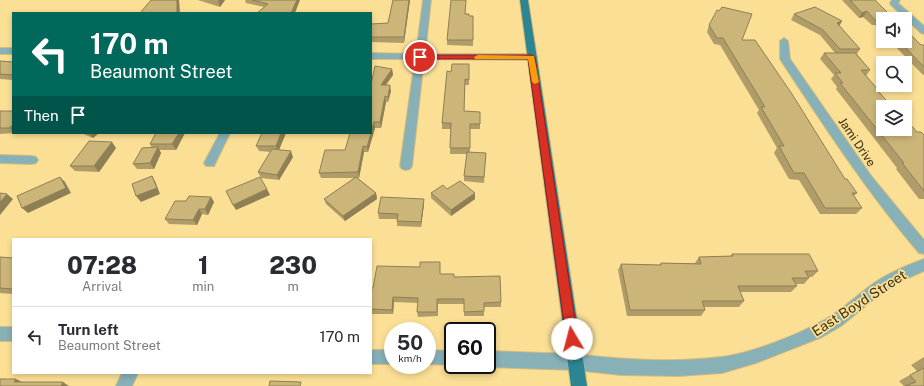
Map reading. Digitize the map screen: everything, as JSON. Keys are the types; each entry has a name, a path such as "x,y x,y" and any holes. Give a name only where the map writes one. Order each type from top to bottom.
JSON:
{"main road":[{"path":"524,0 579,386"}],"street":[{"path":"406,166 428,0"},
{"path":"896,0 894,3 898,8 924,32"},
{"name":"Jami Drive","path":"784,41 785,59 871,184 894,215 924,249"},
{"path":"0,51 12,51"},
{"path":"372,56 532,57"},
{"path":"210,163 224,134"},
{"path":"0,159 32,160"},
{"name":"East Boyd Street","path":"496,359 575,362 621,367 679,368 722,365 756,356 817,332 847,313 874,291 894,278 924,265"},
{"path":"0,334 12,334"},
{"path":"372,358 384,357"},
{"path":"124,386 130,374"}],"building":[{"path":"151,0 177,0 177,12 141,12"},
{"path":"252,0 297,0 291,12 258,12 268,4"},
{"path":"393,0 409,0 404,37 372,37 372,24 388,23"},
{"path":"451,0 466,0 465,14 473,16 473,40 447,40"},
{"path":"850,0 875,0 887,12 876,12 876,20 867,11 862,13"},
{"path":"722,7 752,14 742,40 755,40 792,94 845,179 847,179 857,193 852,193 862,208 825,208 804,173 794,173 779,146 784,146 761,107 765,107 723,38 717,38 709,25 717,10 719,11"},
{"path":"815,7 842,21 837,23 860,49 840,49 823,30 794,14"},
{"path":"912,36 921,45 924,45 924,67 906,48 912,48"},
{"path":"824,53 855,53 870,70 861,70 876,87 876,92 879,92 886,100 876,100 876,128 840,83 843,83 835,73 841,73"},
{"path":"0,61 12,62 12,75 0,74"},
{"path":"452,64 469,64 469,80 465,79 464,111 480,112 480,124 470,124 470,148 450,148 451,123 442,123 447,71 451,72"},
{"path":"375,66 392,69 381,85 390,85 388,97 385,96 380,122 374,122 372,129 372,80"},
{"path":"0,111 12,111 12,125 10,128 0,128"},
{"path":"912,126 917,132 921,132 924,135 924,191 902,163 904,163 882,136 912,136"},
{"path":"155,134 178,134 172,144 150,144"},
{"path":"262,134 281,134 276,146 256,146"},
{"path":"350,134 371,134 367,147 363,146 358,172 319,173 325,150 345,150"},
{"path":"89,141 112,142 94,166 70,166"},
{"path":"158,147 150,163 133,164 142,148"},
{"path":"272,149 291,151 277,175 258,172"},
{"path":"467,152 486,153 484,177 464,176"},
{"path":"152,176 157,188 136,196 132,184"},
{"path":"60,177 66,188 22,208 17,196"},
{"path":"260,177 267,189 233,205 226,191"},
{"path":"356,177 376,193 343,216 324,199"},
{"path":"460,181 475,193 451,210 431,193 443,185 447,189"},
{"path":"0,193 7,194 0,202"},
{"path":"189,196 211,197 205,209 199,209 193,220 165,219 175,201 186,201"},
{"path":"381,197 424,199 421,222 397,221 398,214 378,213"},
{"path":"732,254 809,254 818,271 805,271 809,278 792,278 797,286 738,286 744,301 702,301 705,310 630,310 621,264 701,264 699,257 733,256"},
{"path":"0,257 12,258 12,289 0,288"},
{"path":"420,262 440,262 440,274 454,274 454,277 500,276 501,302 484,303 484,311 464,312 464,299 437,299 437,312 417,312 418,298 393,297 392,310 372,309 372,288 377,266 420,267"},
{"path":"924,368 924,386 905,386 916,382 910,375"},
{"path":"0,379 16,379 14,382 63,382 61,386 0,386"},
{"path":"270,381 301,382 300,386 269,386"}],"slow traffic":[{"path":"478,57 532,57 535,82"}],"route":[{"path":"420,57 532,57 572,339"}]}
